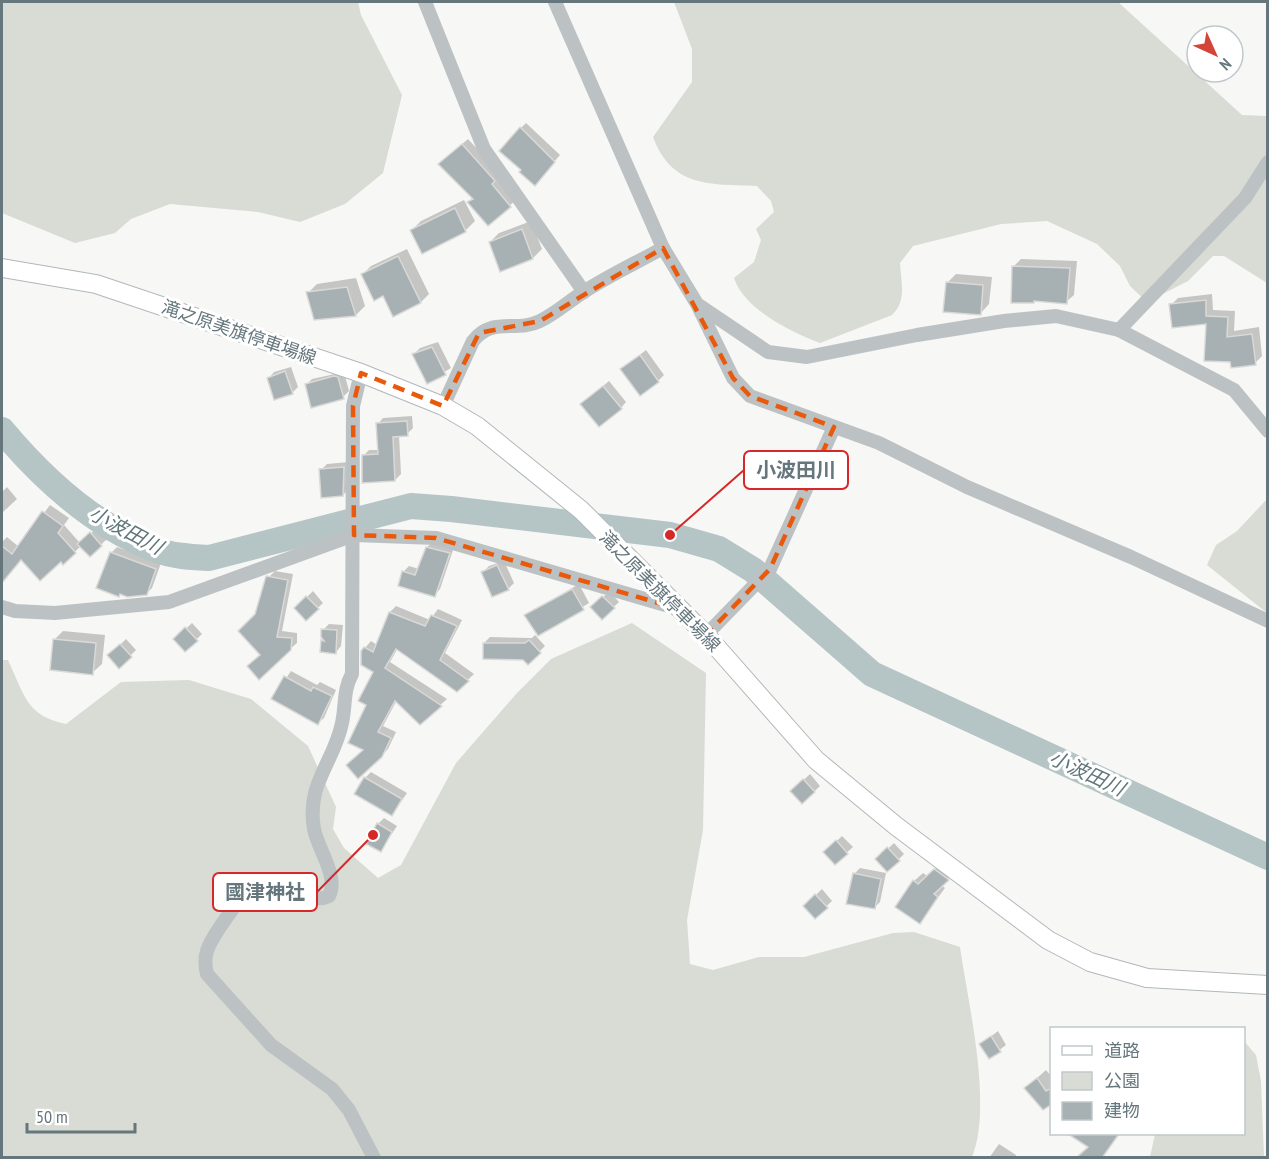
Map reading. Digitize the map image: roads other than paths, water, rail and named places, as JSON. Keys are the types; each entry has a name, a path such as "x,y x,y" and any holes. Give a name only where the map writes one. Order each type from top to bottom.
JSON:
{"main road":[{"name":"滝之原美旗停車場線","path":"2,268 96,284 361,373 443,406 477,426 581,510 706,635 816,760 896,826 1048,940 1090,962 1148,978 1268,985"}],"street":[{"path":"425,2 484,149 584,292"},
{"path":"555,2 663,248 697,304 733,378 750,396 879,443 968,487 1121,553 1268,621"},
{"path":"1119,330 1245,198 1268,162"},
{"path":"443,406 473,341 479,333 495,327 526,325 540,321 584,292 663,248"},
{"path":"697,304 768,352 807,357 917,334 1056,316 1119,330 1234,390 1268,431"},
{"path":"361,373 353,406 354,532 351,674 345,687 342,724 316,786 313,803 314,830 331,878 332,890 329,896 317,899 268,886 252,889 238,900 207,945 203,960 207,974 271,1046 332,1089 349,1110 374,1158"},
{"path":"706,635 757,586 770,569 834,428"},
{"path":"2,607 15,611 55,613 169,602 354,532 435,538 679,609"}],"waterway":[{"name":"小波田川","path":"2,430 34,466 90,514 132,539 174,555 209,558 411,506 670,535 719,549 753,570 872,674 1268,857"}],"place":[{"name":"小波田川","path":"670,535"},
{"name":"國津神社","path":"373,835"}]}
